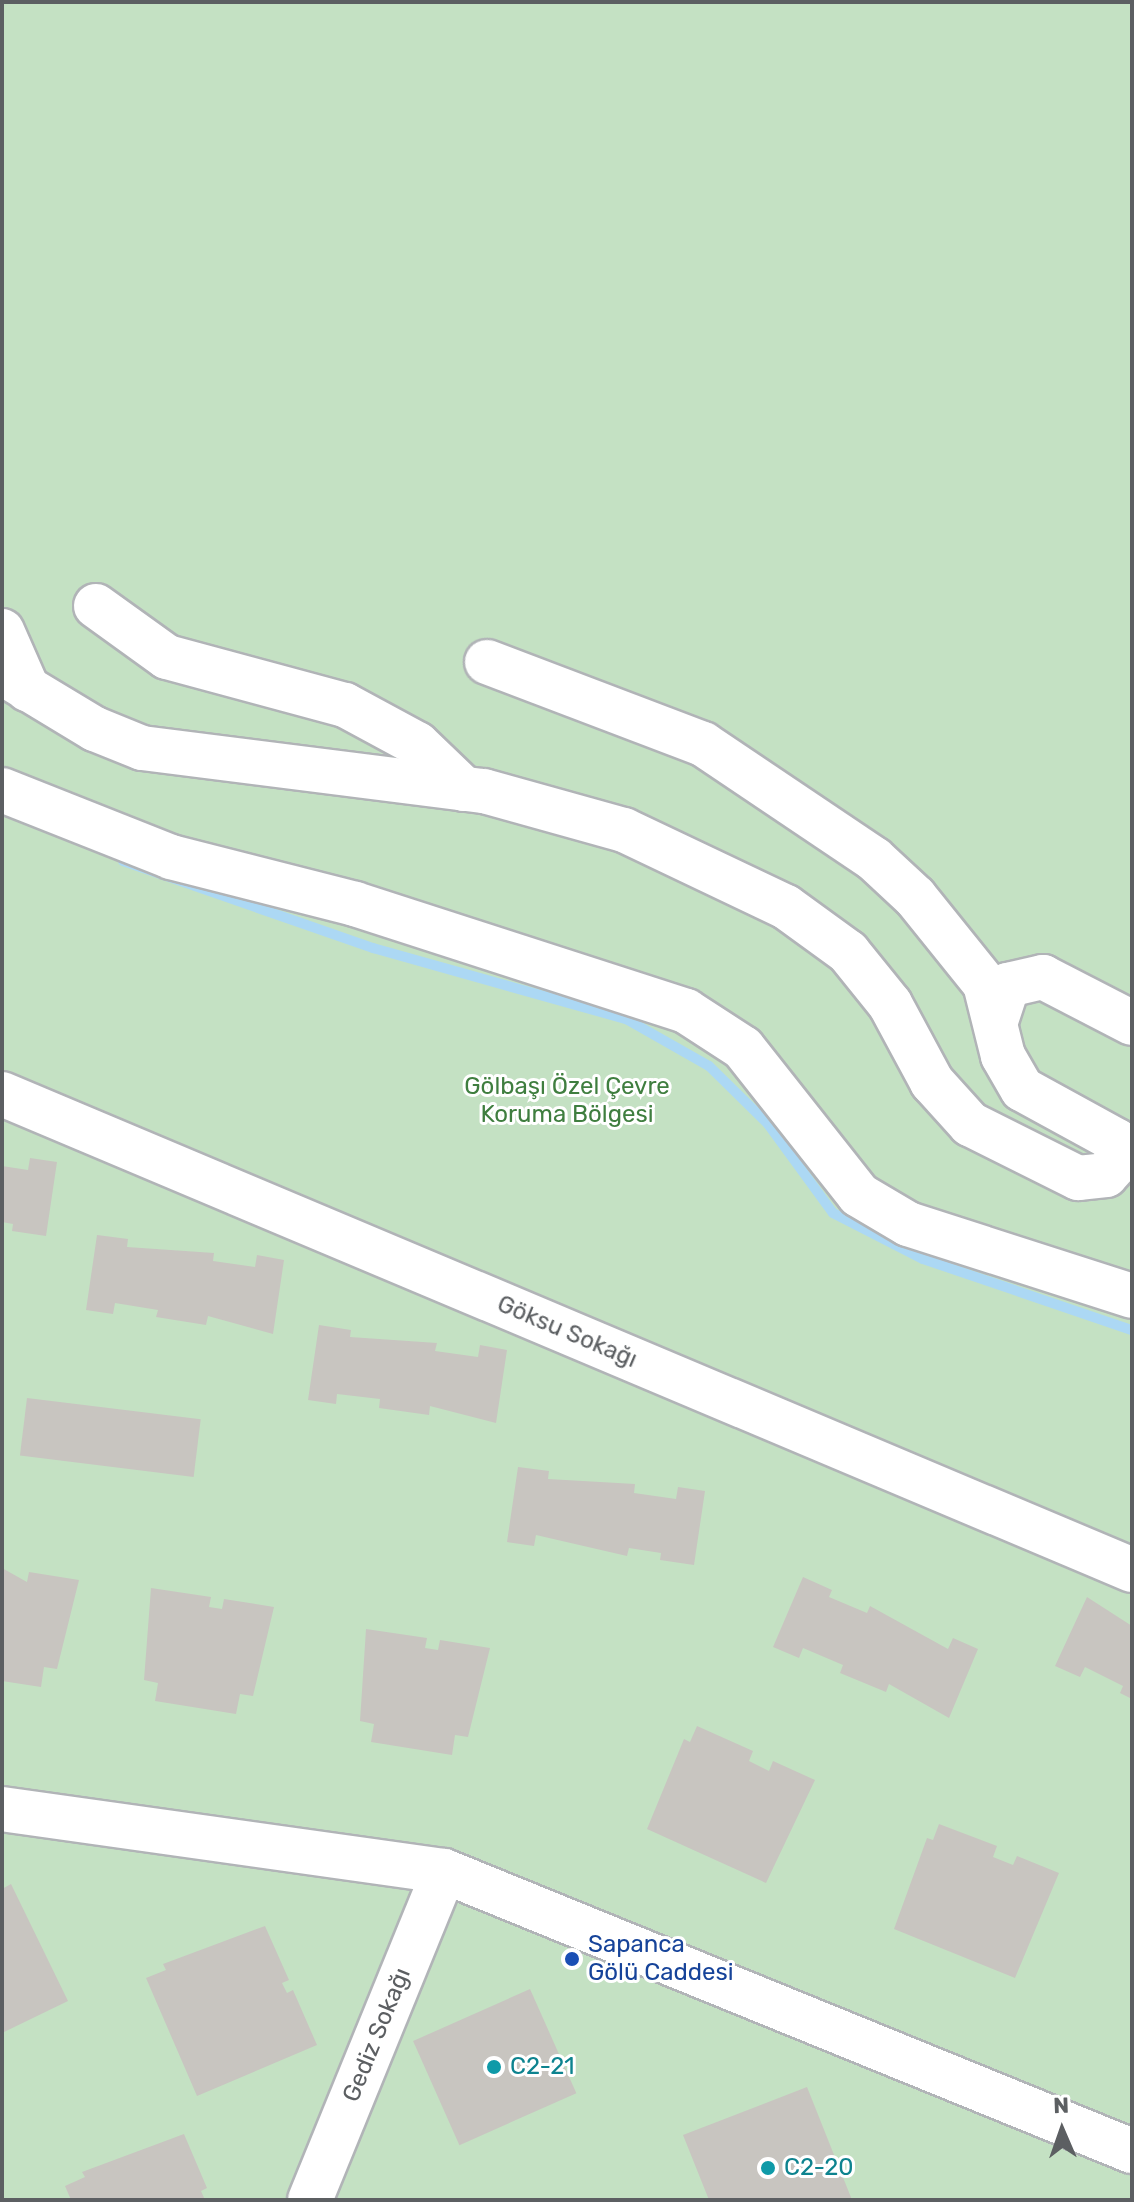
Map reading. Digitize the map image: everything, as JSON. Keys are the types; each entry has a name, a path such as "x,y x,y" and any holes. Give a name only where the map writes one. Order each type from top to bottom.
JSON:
{"street":[{"path":"96,606 167,657 345,705 417,744 464,789"},
{"path":"2,631 15,681 142,748 464,789 547,804 624,830 786,907 848,952 890,1004 932,1082 970,1124 1078,1178 1106,1175 1124,1168 1117,1141 1022,1089 1003,1056 985,984 950,935 822,819 703,744 487,662"},
{"path":"2,790 171,857 355,904 686,1011 743,1048 859,1195 908,1224 1132,1296"},
{"path":"996,1021 1008,985 1043,977 1132,1023"},
{"name":"Göksu Sokağı","path":"2,1094 1132,1570"},
{"path":"2,1809 444,1871 1132,2151"},
{"name":"Gediz Sokağı","path":"310,2200 444,1871"}],"green space":[{"name":"Gölbaşı Özel Çevre Koruma Bölgesi","path":"2,2 1132,2 1132,2200 2,2200"}],"building":[{"path":"30,1158 57,1162 46,1236 12,1231 13,1224 2,1222 2,1166 28,1170"},
{"path":"97,1235 128,1239 127,1247 214,1253 213,1261 255,1267 257,1255 284,1260 273,1334 208,1316 206,1325 156,1317 158,1310 115,1303 113,1314 86,1310"},
{"path":"319,1325 351,1330 350,1337 437,1343 435,1351 478,1357 480,1345 507,1350 496,1423 430,1406 429,1415 379,1408 380,1399 337,1394 336,1404 308,1400"},
{"path":"27,1398 201,1419 194,1477 20,1456"},
{"path":"518,1467 549,1471 548,1479 635,1484 634,1493 676,1499 678,1487 705,1491 694,1565 660,1560 661,1553 629,1548 627,1556 536,1535 534,1546 507,1542"},
{"path":"2,1568 27,1582 29,1572 79,1580 57,1669 44,1667 41,1687 2,1681"},
{"path":"803,1577 832,1590 829,1597 867,1613 870,1606 948,1649 953,1638 978,1649 949,1718 889,1684 886,1692 840,1673 843,1665 803,1648 799,1658 773,1647"},
{"path":"151,1588 211,1597 209,1607 222,1609 224,1599 274,1607 253,1696 240,1694 236,1714 155,1701 158,1683 144,1680"},
{"path":"1087,1597 1132,1626 1132,1699 1120,1693 1123,1686 1085,1667 1080,1677 1055,1666"},
{"path":"366,1629 427,1638 425,1648 438,1650 440,1640 490,1648 468,1737 455,1735 452,1755 371,1742 374,1724 360,1721"},
{"path":"697,1726 753,1751 749,1761 769,1771 773,1761 815,1780 766,1883 647,1829 684,1739 690,1742"},
{"path":"939,1824 997,1846 993,1857 1013,1865 1017,1856 1059,1873 1015,1978 894,1929 927,1838 933,1840"},
{"path":"11,1884 68,2001 2,2033 2,1889"},
{"path":"265,1926 289,1980 282,1983 287,1993 293,1990 317,2045 197,2096 146,1978 166,1970 163,1964"},
{"name":"C2-21","path":"530,1989 576,2093 459,2145 413,2041"},
{"name":"C2-20","path":"807,2087 852,2200 709,2200 683,2135"},
{"path":"184,2134 207,2188 201,2191 205,2200 71,2200 65,2186 85,2177 82,2172"}],"waterway":[{"path":"123,861 373,948 626,1019 709,1066 768,1124 833,1213 923,1259 1132,1330"}],"place":[{"name":"Sapanca Gölü Caddesi","path":"572,1959"},
{"name":"C2-21","path":"494,2067"},
{"name":"C2-20","path":"768,2168"}]}
